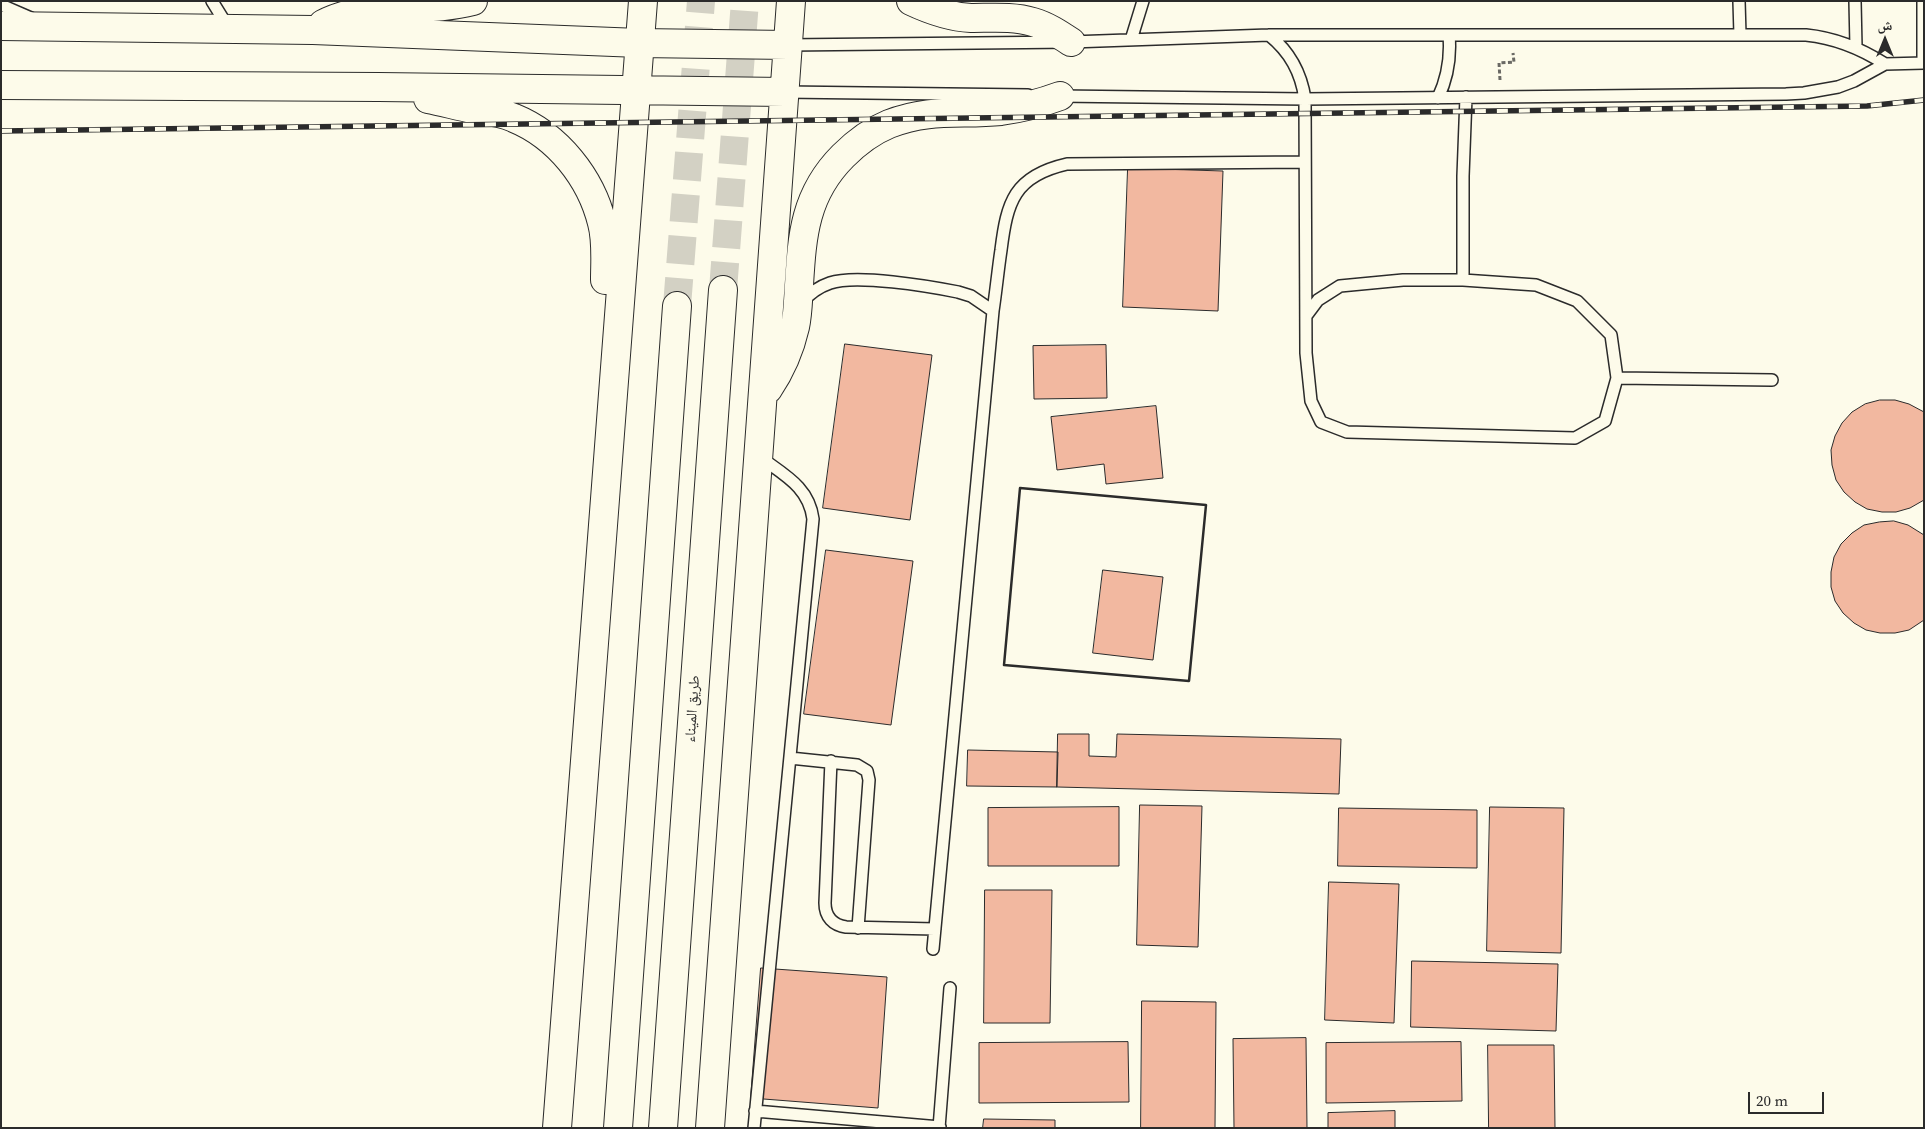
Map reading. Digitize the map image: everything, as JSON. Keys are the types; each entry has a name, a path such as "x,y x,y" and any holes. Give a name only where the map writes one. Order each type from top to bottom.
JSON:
{"highway":[{"path":"313,30 337,17 362,12 473,1"},
{"path":"557,1128 642,1"},
{"path":"710,1128 791,1"},
{"path":"911,1 925,8 969,18 1007,17 1035,22 1048,27 1071,42"},
{"path":"1,26 313,30 639,43 788,45"},
{"path":"1,85 379,86 785,92"},
{"path":"379,86 405,91 427,99 496,112 514,118 548,139 563,152 576,168 596,204 602,224 605,245 603,362 613,394"},
{"path":"763,396 774,380 787,353 795,325 802,241 812,200 822,181 850,148 867,135 886,125 906,118 927,113 1002,110 1028,106 1060,96"},
{"name":"طريق الميناء","path":"663,1128 723,290"},
{"path":"618,1128 677,306"}],"lane":[{"path":"212,1 229,28"},
{"path":"1131,40 1143,1"},
{"path":"1738,1 1740,35"},
{"path":"1855,1 1856,47"},
{"path":"785,92 1305,99 1804,93 1854,81 1885,64 1924,63 1923,1"},
{"path":"1,5 52,26"},
{"path":"788,45 1071,42 1269,35 1740,35 1823,37 1856,47 1885,64"},
{"path":"1269,35 1281,44 1294,63 1303,84 1305,99 1306,353 1311,401 1321,422 1347,432 1575,438 1604,421 1617,378 1611,334 1577,301 1536,285 1463,280 1403,280 1340,286 1318,300 1306,316"},
{"path":"1438,98 1445,83 1449,67 1451,51 1449,35"},
{"path":"1463,280 1463,176 1466,97"},
{"path":"933,949 993,311 1008,207 1021,188 1038,173 1066,164 1305,162"},
{"path":"798,306 808,295 819,288 836,282 854,280 958,292 971,296 993,311"},
{"path":"1617,378 1772,380"},
{"path":"754,1128 813,519 812,510 804,492 759,456"},
{"path":"790,758 831,761 861,766 867,771 869,776 858,928"},
{"path":"831,761 825,910 833,922 839,926 935,930"},
{"path":"756,1111 940,1127 950,988"}],"path":[{"path":"1500,97 1499,62 1514,62 1513,35"}],"building":[{"path":"1128,168 1223,171 1218,311 1123,307"},
{"path":"845,344 932,355 910,520 823,508"},
{"path":"1106,345 1107,398 1034,399 1033,346"},
{"path":"1880,400 1895,400 1909,404 1924,412 1924,500 1910,508 1896,512 1867,509 1855,502 1844,492 1836,480 1832,465 1831,450 1835,436 1842,423 1852,412 1865,404"},
{"path":"1156,406 1163,478 1106,484 1104,464 1057,470 1051,417"},
{"path":"1894,521 1908,525 1924,535 1924,620 1909,630 1895,633 1880,633 1866,630 1854,623 1843,613 1835,601 1831,587 1831,572 1834,557 1841,544 1852,533 1864,525"},
{"path":"826,550 913,561 891,725 804,714"},
{"path":"1103,570 1163,577 1153,660 1093,653"},
{"path":"1058,734 1089,734 1089,756 1116,757 1117,734 1341,739 1339,794 1057,787"},
{"path":"968,750 1058,752 1057,787 967,786"},
{"path":"1140,805 1202,806 1198,947 1137,945"},
{"path":"1119,807 1119,866 988,866 988,808"},
{"path":"1490,807 1564,808 1561,953 1487,951"},
{"path":"1339,808 1477,810 1477,868 1338,866"},
{"path":"1329,882 1399,884 1394,1023 1325,1020"},
{"path":"985,890 1052,890 1050,1023 984,1023"},
{"path":"1412,961 1558,964 1556,1031 1411,1027"},
{"path":"761,968 887,977 878,1108 751,1098"},
{"path":"1142,1001 1216,1002 1215,1128 1141,1128"},
{"path":"1306,1038 1307,1128 1234,1128 1233,1039"},
{"path":"1128,1042 1129,1102 979,1103 979,1043"},
{"path":"1461,1042 1462,1101 1326,1103 1326,1043"},
{"path":"1488,1045 1554,1045 1555,1128 1489,1128"},
{"path":"1395,1111 1395,1128 1328,1128 1328,1113"},
{"path":"984,1119 1055,1120 1055,1128 983,1128"}],"tunnel":[{"path":"677,306 701,1"},
{"path":"723,290 745,1"}],"railway":[{"path":"1,131 1867,106 1924,100"}],"wall":[{"path":"1020,488 1206,505 1189,681 1004,665 1020,488"}]}
